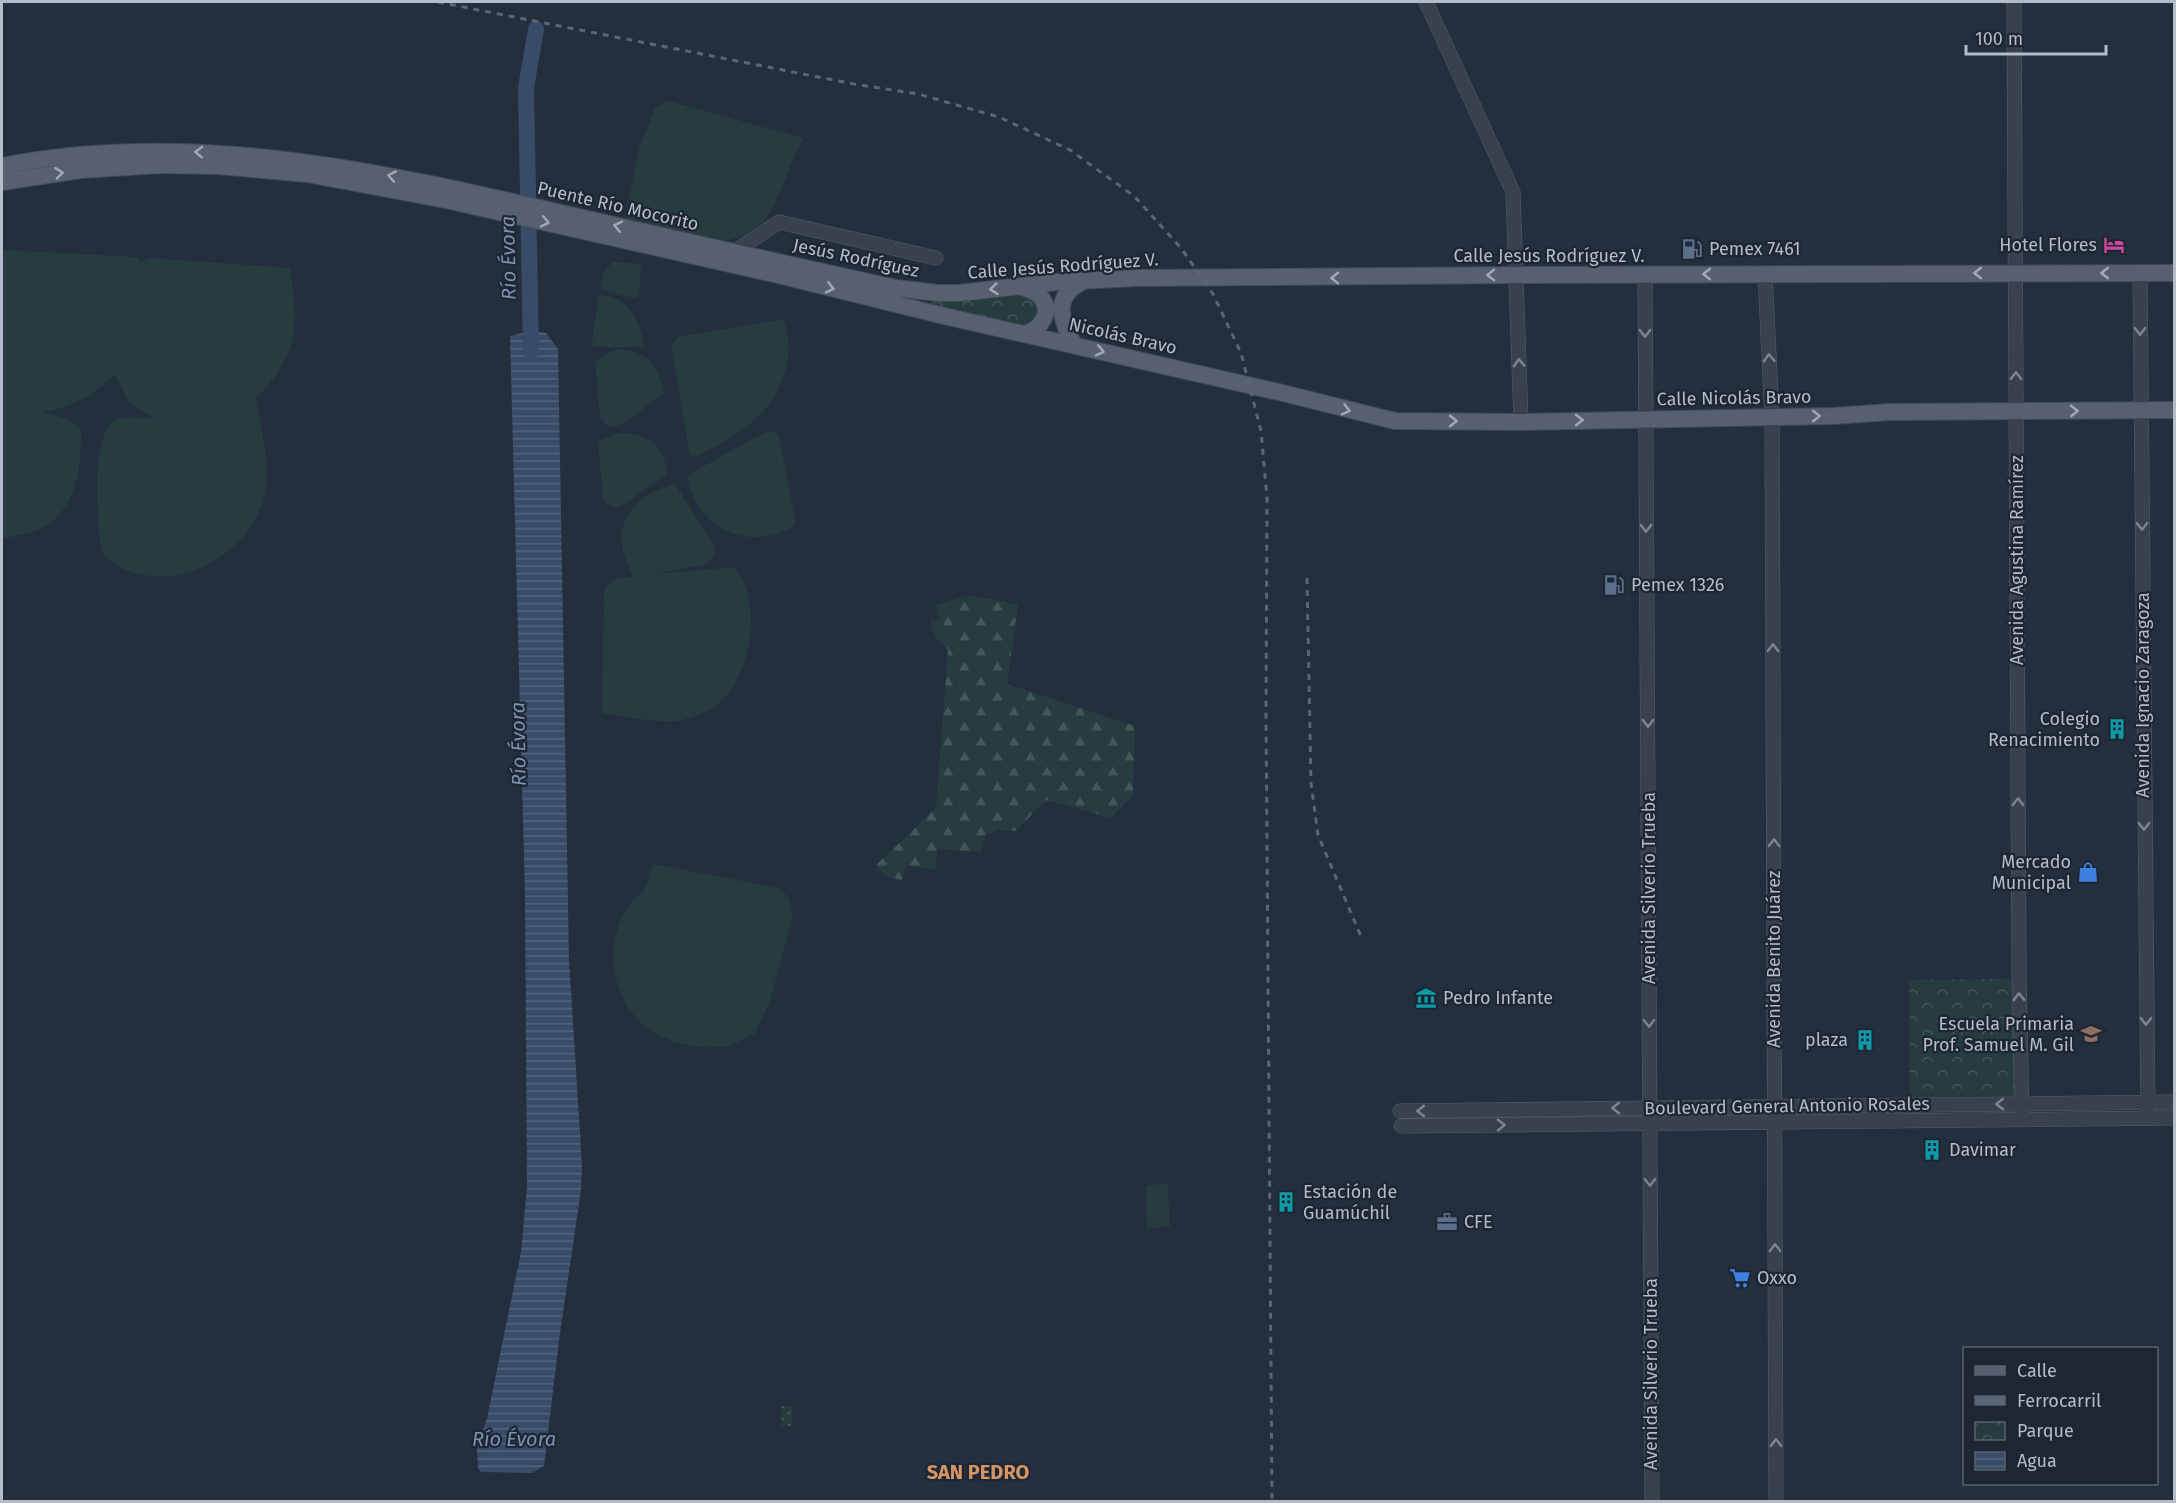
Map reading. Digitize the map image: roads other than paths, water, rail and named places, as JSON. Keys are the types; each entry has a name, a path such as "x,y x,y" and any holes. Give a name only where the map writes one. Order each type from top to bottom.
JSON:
{"main road":[{"path":"2,166 83,154 141,151 204,152 313,163 448,194"},
{"path":"2,182 108,167 219,166 307,174 448,194"},
{"name":"Puente Río Mocorito","path":"448,194 734,252 776,268"},
{"name":"Puente Río Mocorito","path":"448,194 776,268"},
{"name":"Jesús Rodríguez","path":"776,268 925,292"},
{"name":"Nicolás Bravo","path":"776,268 940,315 1298,397"},
{"name":"Calle Jesús Rodríguez V.","path":"925,292 959,293 1085,280 1516,275 2175,273"},
{"path":"1074,345 1062,320 1062,303 1070,290 1085,280"},
{"path":"1021,286 1038,294 1045,309 1044,322 1040,327 1025,334"},
{"name":"Calle Nicolás Bravo","path":"1298,397 1395,421 1521,422 1833,416 1890,412 2175,410"}],"street":[{"path":"1426,2 1513,192 1521,422"},
{"name":"Avenida Agustina Ramírez","path":"2014,2 2019,972 2022,1119"},
{"path":"734,252 779,222 936,258"},
{"name":"Avenida Ignacio Zaragoza","path":"2140,273 2148,1118"},
{"name":"Avenida Benito Juárez","path":"1765,274 1772,417 1776,1502"},
{"name":"Avenida Silverio Trueba","path":"1645,275 1652,1502"},
{"name":"Boulevard General Antonio Rosales","path":"1400,1111 2175,1102"},
{"name":"Boulevard General Antonio Rosales","path":"1401,1126 2175,1118"}],"water":[{"name":"Río Évora","path":"531,331 546,333 558,349 569,959 582,1165 581,1190 560,1333 544,1466 532,1473 481,1472 478,1468 477,1449 487,1418 521,1252 527,1187 525,894 510,336"}],"waterway":[{"name":"Río Évora","path":"531,351 526,88 536,29"}],"railway":[{"path":"438,2 854,84 918,94 999,117 1070,150 1134,196 1181,248 1213,294 1241,353 1261,431 1267,498 1266,713 1272,1502"},
{"path":"1307,578 1311,783 1318,835 1362,939"}],"place":[{"name":"Hotel Flores","path":"2114,245"},
{"name":"Pemex 7461","path":"1692,249"},
{"name":"Pemex 1326","path":"1614,585"},
{"name":"Colegio Renacimiento","path":"2117,729"},
{"name":"Mercado Municipal","path":"2088,872"},
{"name":"Pedro Infante","path":"1426,998"},
{"name":"Escuela Primaria Prof. Samuel M. Gil","path":"2091,1034"},
{"name":"plaza","path":"1865,1040"},
{"name":"Davimar","path":"1932,1150"},
{"name":"Estación de Guamúchil","path":"1286,1202"},
{"name":"CFE","path":"1447,1222"},
{"name":"Oxxo","path":"1740,1278"}],"district":[{"name":"SAN PEDRO","path":"978,1472"}]}
